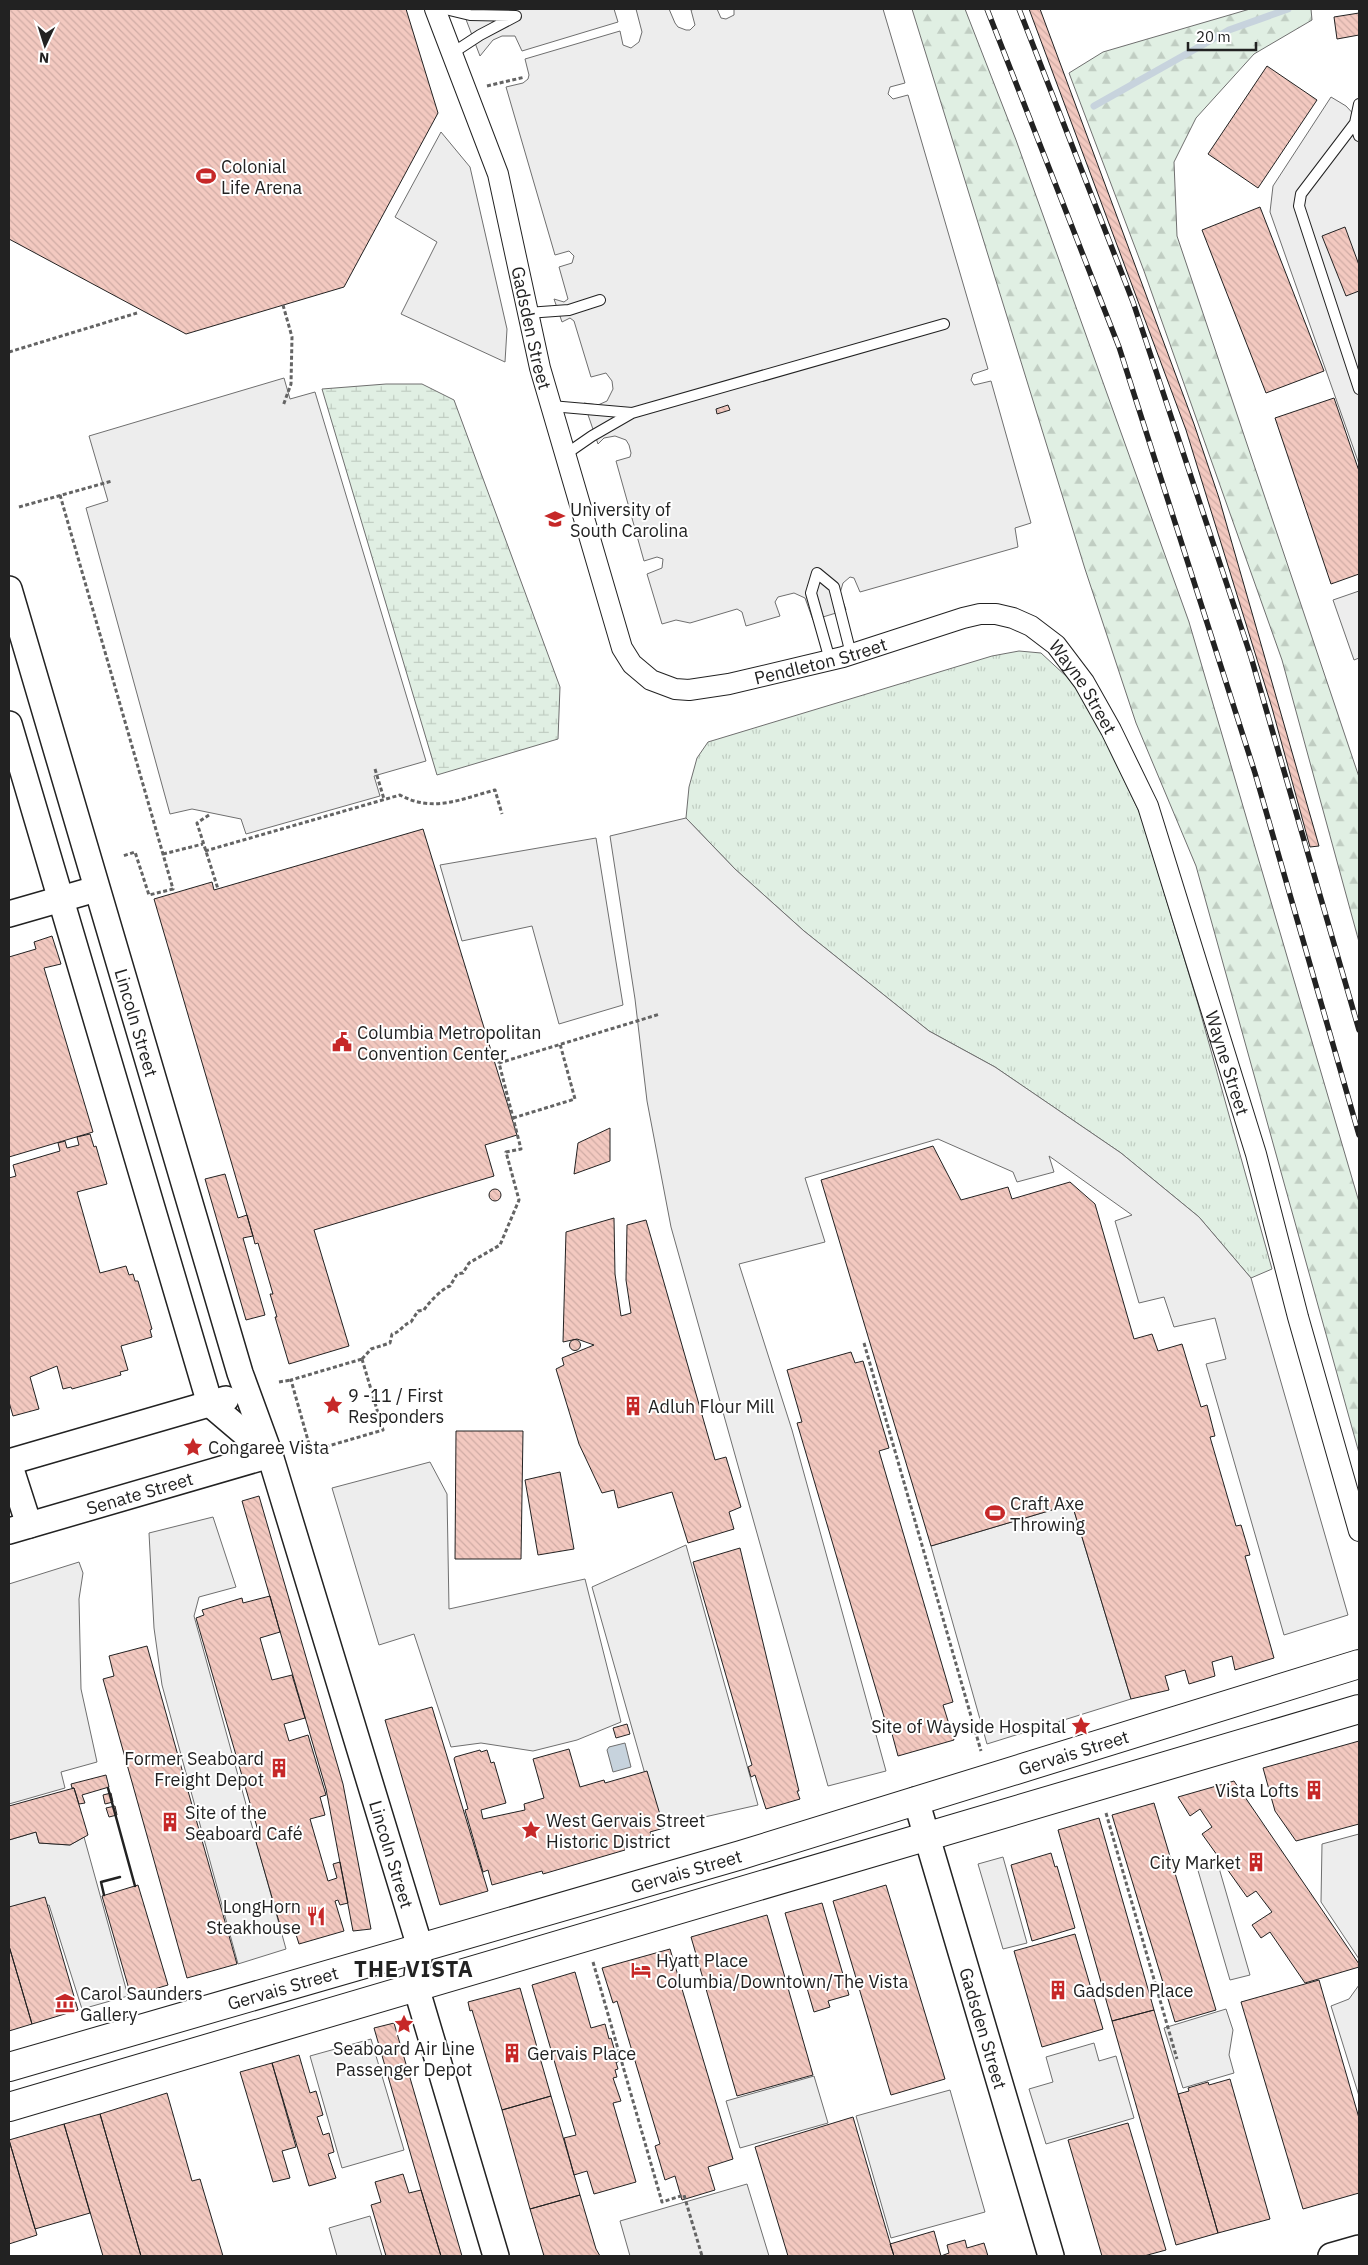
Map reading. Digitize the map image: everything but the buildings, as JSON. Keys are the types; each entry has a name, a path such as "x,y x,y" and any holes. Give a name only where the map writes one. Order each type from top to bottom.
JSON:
{"main road":[{"name":"Gervais Street","path":"9,2067 741,1854 1359,1664"},
{"name":"Gervais Street","path":"9,2107 926,1835 1359,1709"}],"street":[{"name":"Gadsden Street","path":"435,9 498,174 527,314 551,406 622,648"},
{"name":"Lincoln Street","path":"9,589 96,888 248,1393 270,1455 420,1947 416,1987 496,2256"},
{"name":"Pendleton Street","path":"622,648 632,664 651,680 675,689 689,690 729,684 830,660 980,614 1004,616 1031,626"},
{"name":"Wayne Street","path":"1031,626 1045,635 1061,650 1084,682 1111,730 1148,806 1256,1154 1298,1317 1359,1531"},
{"name":"Lincoln Street","path":"9,724 210,1404"},
{"path":"9,914 96,888"},
{"path":"19,1528 9,1462 248,1393"},
{"path":"210,1404 270,1455"},
{"name":"Senate Street","path":"19,1528 270,1455"},
{"name":"Gadsden Street","path":"916,1800 1051,2256"},
{"path":"1331,2256 1359,2248"}],"lane":[{"path":"445,9 470,15 516,16 480,35 451,54"},
{"path":"1359,104 1355,123 1301,194 1299,206 1359,389"},
{"path":"1355,123 1359,136"},
{"path":"527,314 569,310 600,300"},
{"path":"566,454 598,432 632,413 944,324"},
{"path":"551,406 632,413"},
{"path":"830,660 811,593 817,573 834,587 851,654"}],"path":[{"path":"486,87 525,77"},
{"path":"283,305 292,337 291,384 283,406"},
{"path":"9,352 137,313"},
{"path":"19,507 112,481"},
{"path":"60,495 173,889 149,895 136,852 123,856"},
{"path":"375,769 384,799"},
{"path":"206,851 400,795 415,802 440,805 495,790 502,814"},
{"path":"209,815 197,823 218,889"},
{"path":"163,854 204,844"},
{"path":"279,1382 362,1359 371,1349 390,1343 392,1334 398,1333 405,1324 411,1322 418,1311 424,1310 431,1299 437,1298 444,1288 450,1286 457,1274 463,1273 470,1263 500,1245 519,1200 506,1152 521,1149 499,1063 660,1014"},
{"path":"513,1118 575,1099 560,1044"},
{"path":"864,1343 981,1751"},
{"path":"291,1380 311,1451 382,1430 362,1359"},
{"path":"1106,1813 1177,2059"},
{"path":"593,1962 662,2202 684,2195 702,2256"}],"green space":[{"path":"912,9 965,9 1016,140 1189,622 1359,1202 1359,1453 1196,866 1136,723 1085,569"},
{"path":"1250,9 1311,9 1312,20 1254,54 1196,118 1174,162 1177,236 1359,777 1359,942 1282,660 1144,271 1069,73 1103,52"},
{"path":"386,384 422,384 454,400 560,687 558,739 437,775 322,389"},
{"path":"1019,651 1041,653 1067,677 1088,703 1141,816 1198,1004 1272,1269 1251,1278 1199,1217 1121,1153 995,1067 929,1031 804,931 735,869 686,818 689,787 697,758 708,742 992,656"}],"shaded area":[{"path":"462,9 614,9 618,22 522,51 515,36 502,36 493,40 480,56"},
{"path":"636,9 669,9 678,27 690,30 695,25 691,10 695,9 717,9 721,18 726,19 734,15 734,9 883,9 905,83 890,87 888,94 893,99 908,95 988,369 973,374 971,380 974,385 991,381 1031,523 1015,528 1018,547 860,592 854,578 850,577 843,583 840,593 846,610 813,620 805,598 794,593 778,597 775,602 780,616 746,626 742,612 737,609 690,623 676,620 662,624 647,574 662,568 663,559 657,557 644,561 616,461 630,457 629,445 626,440 615,436 604,438 598,444 584,403 598,405 607,401 613,389 612,381 606,373 591,377 574,321 570,318 562,322 554,299 564,302 568,299 559,267 572,263 574,256 569,251 555,255 506,87 523,83 528,79 529,75 525,59 620,31 623,45 631,48 639,42 642,32"},
{"path":"1331,97 1346,106 1359,120 1359,464 1270,212 1273,186"},
{"path":"441,132 470,167 507,329 505,362 401,314 437,242 395,217"},
{"path":"284,378 290,399 315,392 426,761 374,776 380,796 246,834 241,819 192,809 170,814 86,508 108,501 89,436"},
{"path":"1359,591 1359,658 1354,660 1333,600"},
{"path":"686,818 735,869 804,931 929,1031 995,1067 1121,1153 1199,1217 1251,1278 1348,1615 1284,1635 1206,1364 1226,1359 1215,1318 1174,1327 1164,1297 1139,1303 1115,1221 1132,1215 1049,1156 1054,1172 1017,1182 1013,1172 938,1139 805,1178 825,1242 739,1264 792,1430 886,1771 828,1786 671,1227 647,1101 635,999 610,836"},
{"path":"596,838 623,1005 559,1024 532,926 462,941 440,865"},
{"path":"430,1462 447,1494 449,1609 585,1579 621,1722 577,1740 533,1751 481,1743 451,1747 414,1634 379,1645 332,1488"},
{"path":"1072,1504 1131,1699 987,1744 931,1546"},
{"path":"213,1517 236,1587 199,1597 194,1616 286,1949 238,1964 162,1685 154,1628 149,1533"},
{"path":"686,1545 758,1805 660,1827 592,1587"},
{"path":"79,1562 83,1573 79,1599 81,1689 97,1762 61,1772 65,1788 9,1804 9,1584"},
{"path":"625,1743 631,1767 613,1772 607,1750 609,1747"},
{"path":"36,1832 39,1843 70,1845 84,1837 128,1996 82,2009 49,1905 9,1915 9,1840"},
{"path":"1359,1834 1359,1959 1321,1902 1322,1844"},
{"path":"1003,1857 1027,1943 1003,1949 978,1864"},
{"path":"1217,1861 1250,1975 1230,1980 1197,1867"},
{"path":"1359,1985 1359,2096 1331,2006 1349,1999"},
{"path":"1226,2009 1233,2030 1229,2055 1234,2073 1183,2088 1164,2028"},
{"path":"371,2039 404,2150 342,2168 310,2056"},
{"path":"1094,2043 1099,2061 1116,2056 1134,2118 1046,2144 1029,2089 1053,2082 1046,2057"},
{"path":"814,2076 828,2123 740,2148 726,2101"},
{"path":"950,2090 985,2212 891,2238 856,2116"},
{"path":"747,2184 769,2256 630,2256 620,2221"},
{"path":"370,2216 382,2256 337,2256 329,2228"}],"waterway":[{"path":"1094,106 1229,30 1288,9"}],"railway":[{"path":"987,9 1119,347 1255,773 1359,1135"},
{"path":"1019,9 1133,302 1251,657 1359,1030"}],"wall":[{"path":"108,1788 135,1886"},
{"path":"104,1895 101,1882 120,1877"}],"place":[{"name":"Colonial Life Arena","path":"206,176"},
{"name":"University of South Carolina","path":"555,519"},
{"name":"Columbia Metropolitan Convention Center","path":"342,1042"},
{"name":"9 -11 / First Responders","path":"333,1405"},
{"name":"Adluh Flour Mill","path":"633,1406"},
{"name":"Congaree Vista","path":"193,1447"},
{"name":"Craft Axe Throwing","path":"995,1513"},
{"name":"Site of Wayside Hospital","path":"1081,1726"},
{"name":"Former Seaboard Freight Depot","path":"279,1768"},
{"name":"Vista Lofts","path":"1314,1790"},
{"name":"Site of the Seaboard Café","path":"170,1822"},
{"name":"West Gervais Street Historic District","path":"531,1830"},
{"name":"City Market","path":"1256,1862"},
{"name":"LongHorn Steakhouse","path":"316,1916"},
{"name":"Hyatt Place Columbia/Downtown/The Vista","path":"641,1970"},
{"name":"Gadsden Place","path":"1058,1990"},
{"name":"Carol Saunders Gallery","path":"65,2003"},
{"name":"Seaboard Air Line Passenger Depot","path":"404,2024"},
{"name":"Gervais Place","path":"512,2053"}],"district":[{"name":"THE VISTA","path":"414,1968"}]}
